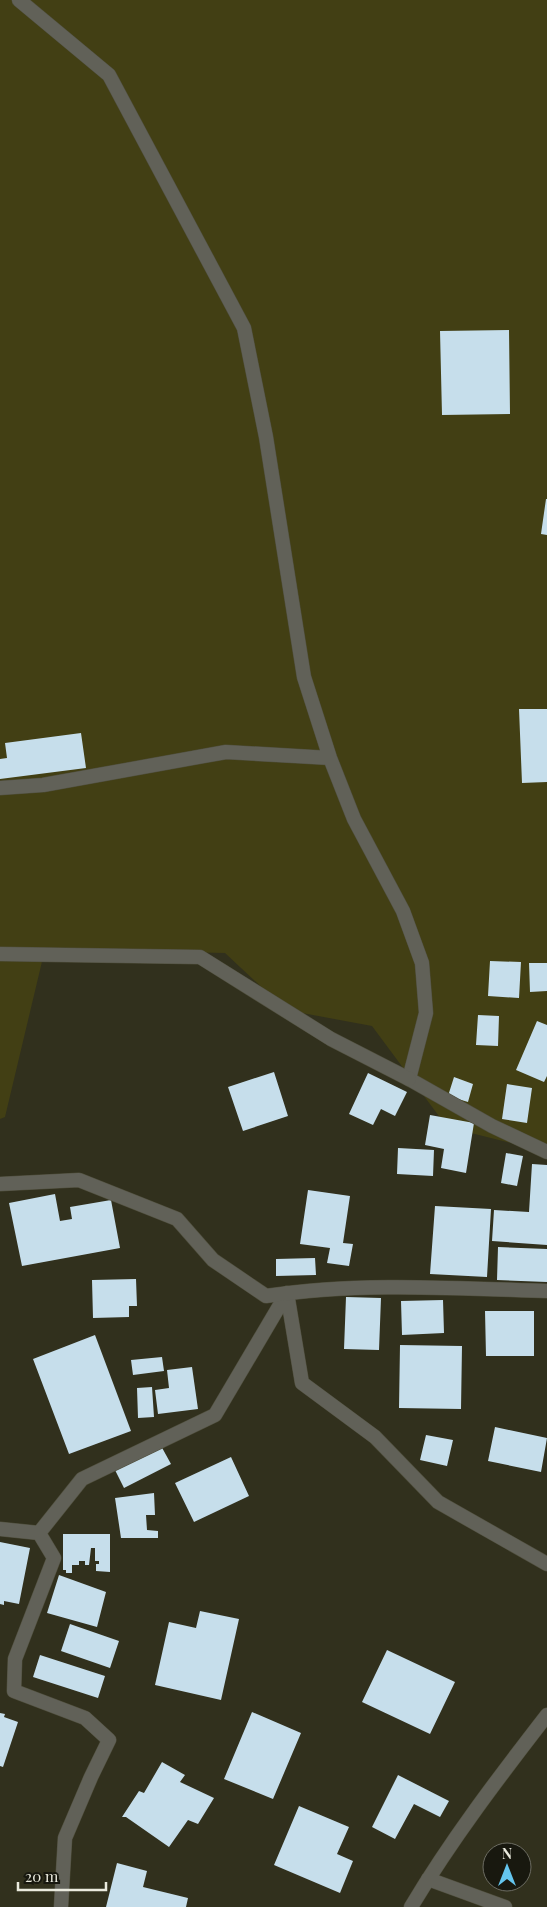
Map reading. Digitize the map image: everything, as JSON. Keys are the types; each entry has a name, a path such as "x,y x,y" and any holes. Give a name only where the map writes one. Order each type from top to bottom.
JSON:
{"street":[{"path":"19,0 109,75 244,328 266,437 304,677 330,758 354,819 403,911 422,964 426,1013 409,1079"},
{"path":"0,788 44,785 226,752 330,758"},
{"path":"0,954 200,957 331,1039 409,1079 492,1126 547,1152"},
{"path":"0,1184 79,1180 177,1219 213,1260 266,1296 385,1287 547,1291"},
{"path":"39,1533 82,1480 215,1415 287,1293"},
{"path":"287,1293 302,1382 375,1437 438,1502 547,1564"},
{"path":"0,1530 39,1533"},
{"path":"39,1533 54,1558 14,1659 14,1691 85,1718 109,1740 65,1838 62,1907"},
{"path":"411,1907 428,1879 511,1762 547,1715"},
{"path":"428,1879 504,1907"}],"shaded area":[{"path":"0,0 547,0 547,1152 447,1127 372,1026 286,1010 225,953 45,949 5,1117 0,1119"}],"building":[{"path":"509,330 510,414 442,415 440,331"},
{"path":"547,499 547,535 541,534"},
{"path":"519,709 547,709 547,782 522,783"},
{"path":"81,733 86,768 0,779 0,759 7,758 5,743"},
{"path":"490,961 521,962 519,998 488,996"},
{"path":"529,963 547,963 547,991 530,992"},
{"path":"478,1015 499,1016 498,1046 476,1045"},
{"path":"537,1021 547,1025 547,1076 544,1082 516,1070"},
{"path":"274,1072 288,1116 243,1131 228,1087"},
{"path":"368,1073 407,1092 395,1116 381,1109 373,1125 349,1114"},
{"path":"454,1077 473,1084 468,1102 448,1096"},
{"path":"507,1084 532,1088 527,1123 502,1119"},
{"path":"430,1115 474,1123 466,1173 441,1168 444,1149 425,1145"},
{"path":"398,1148 434,1150 433,1176 397,1174"},
{"path":"506,1153 523,1156 517,1186 501,1183"},
{"path":"532,1164 547,1165 547,1245 492,1241 494,1210 529,1212"},
{"path":"308,1190 350,1196 343,1243 353,1244 349,1266 327,1263 330,1248 300,1244"},
{"path":"55,1194 60,1221 72,1219 70,1207 111,1200 120,1248 22,1266 9,1203"},
{"path":"435,1206 491,1209 487,1277 430,1274"},
{"path":"498,1247 547,1249 547,1282 497,1280"},
{"path":"315,1258 316,1275 276,1276 276,1259"},
{"path":"136,1279 137,1306 129,1306 129,1317 93,1318 92,1280"},
{"path":"346,1297 381,1298 379,1350 344,1349"},
{"path":"443,1300 444,1333 402,1335 401,1301"},
{"path":"485,1311 534,1311 534,1356 486,1356"},
{"path":"95,1335 131,1431 69,1454 33,1359"},
{"path":"400,1345 462,1346 461,1409 399,1408"},
{"path":"162,1357 164,1371 133,1375 131,1360"},
{"path":"192,1367 198,1409 158,1414 155,1390 169,1388 167,1370"},
{"path":"152,1387 154,1417 138,1418 137,1388"},
{"path":"495,1427 547,1438 541,1472 488,1461"},
{"path":"426,1435 453,1440 447,1466 420,1460"},
{"path":"160,1444 171,1464 124,1488 114,1468"},
{"path":"231,1457 249,1496 194,1522 175,1483"},
{"path":"154,1493 155,1515 146,1515 147,1530 158,1531 158,1538 121,1538 115,1498"},
{"path":"63,1534 110,1534 110,1572 96,1571 96,1564 99,1564 99,1561 95,1561 95,1548 91,1548 89,1565 85,1565 85,1561 79,1561 79,1565 72,1565 72,1573 66,1573 66,1570 63,1570"},
{"path":"0,1542 30,1548 19,1604 4,1601 4,1605 0,1604"},
{"path":"59,1575 106,1592 97,1627 47,1613"},
{"path":"200,1611 239,1619 221,1700 155,1685 169,1622 196,1628"},
{"path":"70,1624 119,1641 110,1668 61,1651"},
{"path":"387,1650 455,1682 430,1734 362,1702"},
{"path":"40,1655 105,1676 98,1698 33,1677"},
{"path":"252,1712 301,1733 273,1799 224,1779"},
{"path":"0,1713 5,1714 4,1717 18,1722 3,1767 0,1766"},
{"path":"162,1762 185,1775 180,1782 214,1798 198,1824 188,1820 169,1847 126,1817 122,1817 139,1791 144,1793"},
{"path":"398,1775 449,1801 440,1817 414,1804 395,1839 372,1827"},
{"path":"299,1806 349,1827 337,1854 353,1861 340,1893 274,1865"},
{"path":"117,1863 147,1871 143,1887 188,1898 186,1907 106,1907"}]}
